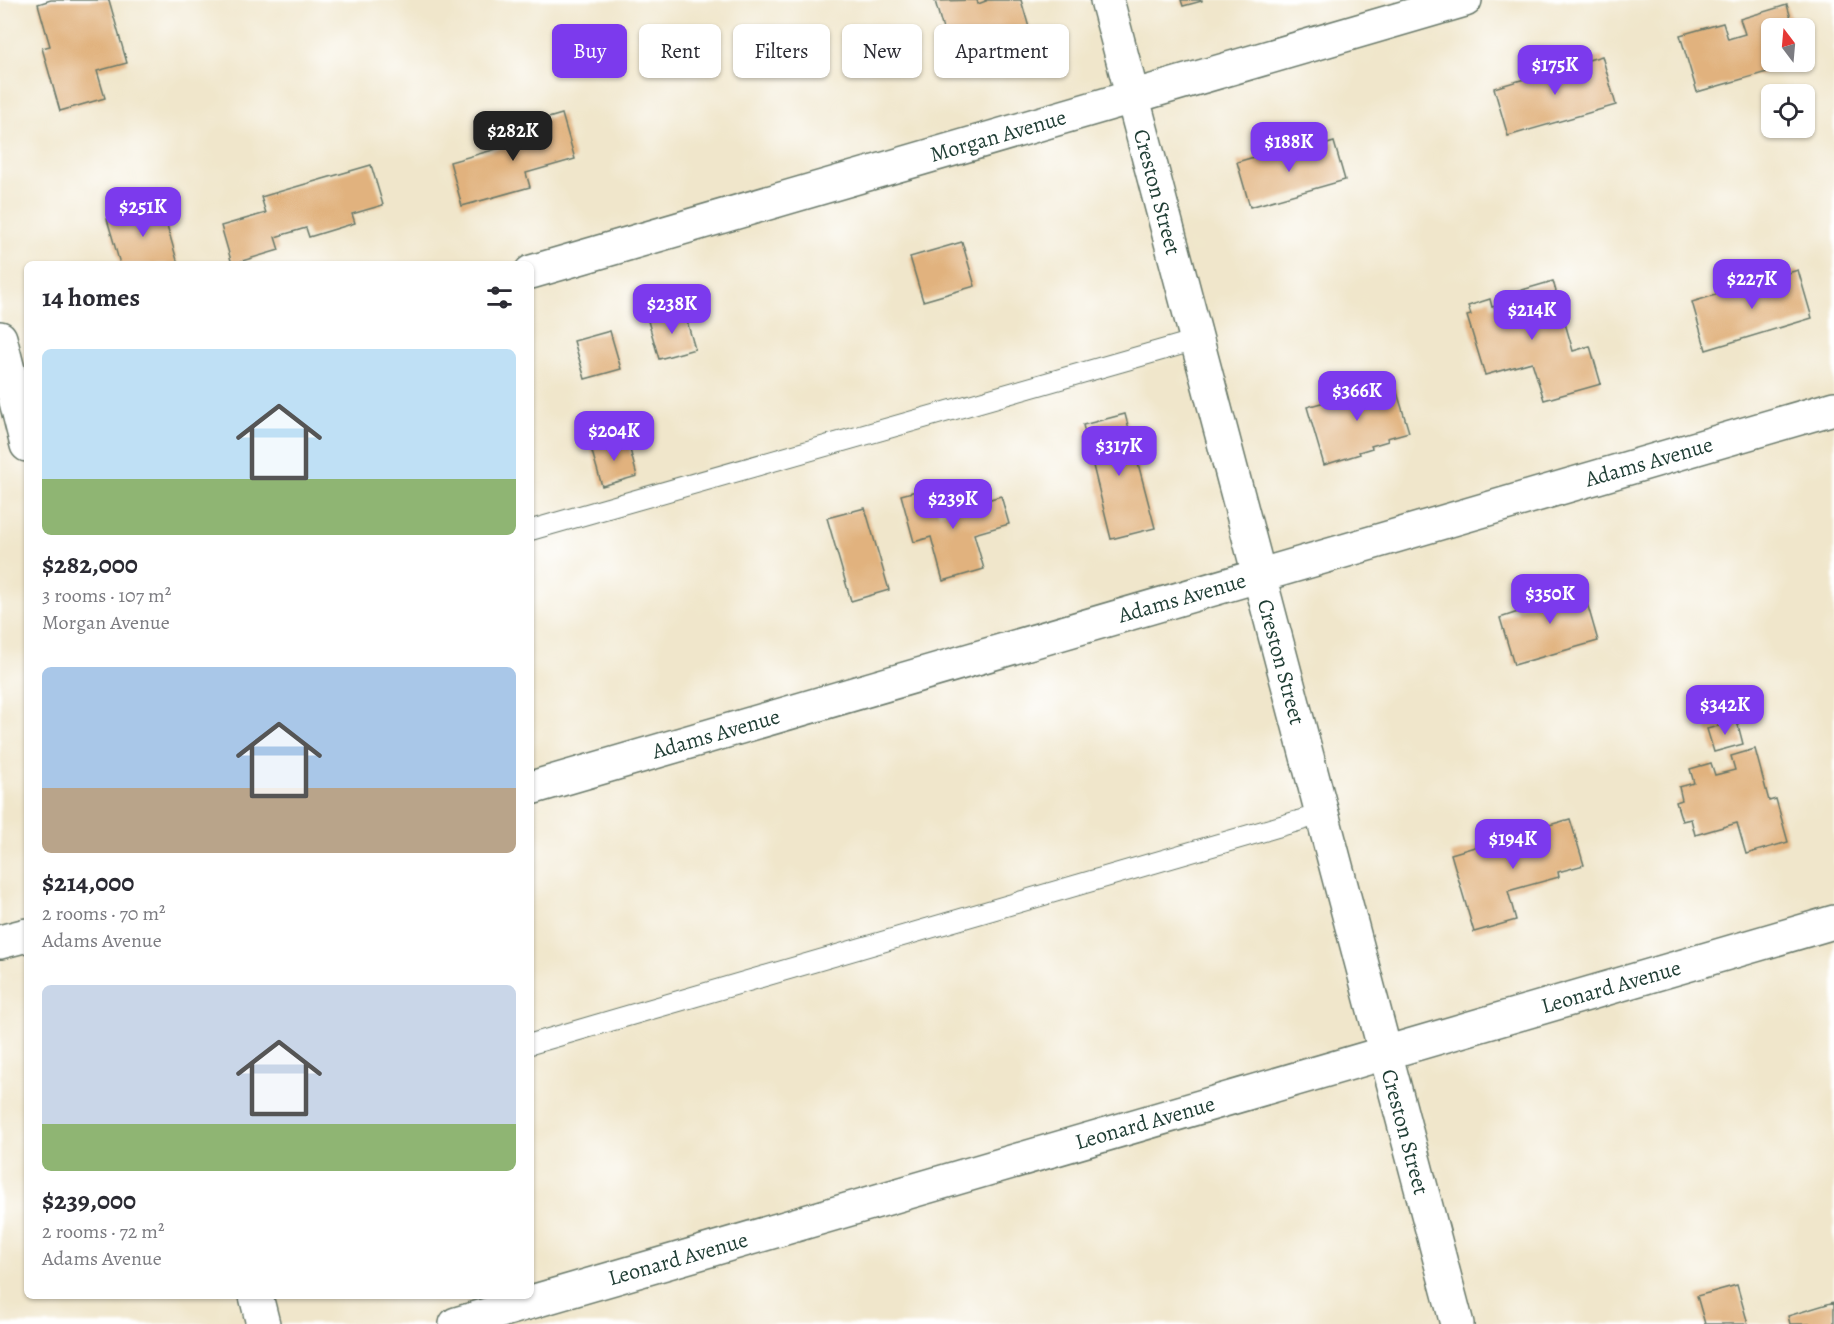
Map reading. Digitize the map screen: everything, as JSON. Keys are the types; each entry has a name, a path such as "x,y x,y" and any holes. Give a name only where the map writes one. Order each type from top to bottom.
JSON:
{"street":[{"name":"Creston Street","path":"1107,0 1457,1324"},
{"name":"Morgan Avenue","path":"534,271 1465,0"},
{"path":"0,338 19,428"},
{"name":"Adams Avenue","path":"534,787 1834,408"},
{"name":"Leonard Avenue","path":"456,1324 1834,922"},
{"path":"0,942 24,935"},
{"path":"257,1299 263,1324"}],"lane":[{"path":"534,529 1197,340"},
{"path":"534,1043 1322,814"}],"building":[{"path":"51,0 109,0 127,63 97,71 105,98 60,111 42,48 50,46 38,4"},
{"path":"977,0 978,4 985,0 1021,0 1028,24 942,24 935,1"},
{"path":"1181,0 1202,0 1202,1 1183,6"},
{"path":"1787,5 1791,18 1761,18 1761,72 1767,72 1697,92 1680,35 1723,23 1728,39 1745,34 1740,19"},
{"path":"1602,56 1616,105 1508,136 1494,88"},
{"path":"562,114 575,159 526,173 530,187 462,206 450,162 525,141 521,126"},
{"path":"1334,142 1345,180 1250,207 1237,162 1298,144 1300,152"},
{"path":"371,165 383,205 352,214 355,223 309,237 306,228 275,237 279,250 242,261 231,261 221,226 266,213 261,197"},
{"path":"161,204 177,261 119,261 107,219"},
{"path":"962,242 975,286 923,301 910,257"},
{"path":"1798,270 1812,318 1706,350 1692,302"},
{"path":"1553,281 1573,351 1590,346 1601,384 1544,400 1532,362 1485,375 1467,316 1471,315 1468,306 1490,299 1492,307 1504,304 1502,296"},
{"path":"684,311 695,349 659,359 648,321"},
{"path":"610,331 621,369 585,379 574,341"},
{"path":"1394,382 1409,432 1387,438 1388,441 1371,446 1372,448 1359,452 1360,454 1324,465 1307,407"},
{"path":"1125,414 1155,528 1111,539 1083,425"},
{"path":"627,438 637,476 602,486 591,448"},
{"path":"931,487 939,514 1001,496 1009,524 974,534 984,569 943,581 931,537 914,542 901,495"},
{"path":"865,508 889,590 851,601 827,518"},
{"path":"1581,582 1598,641 1514,665 1500,618 1518,612 1517,609 1533,605 1532,602 1550,597 1549,592"},
{"path":"1737,721 1743,744 1714,752 1707,729"},
{"path":"1755,749 1769,801 1776,799 1788,842 1746,854 1737,823 1695,835 1691,819 1682,821 1676,802 1682,800 1679,787 1694,783 1690,769 1711,763 1715,775 1735,770 1731,756"},
{"path":"1570,819 1584,865 1558,872 1559,877 1508,891 1516,920 1474,932 1451,854"},
{"path":"1737,1285 1748,1324 1705,1324 1697,1296"},
{"path":"1834,1302 1834,1324 1790,1324 1788,1316"}]}
